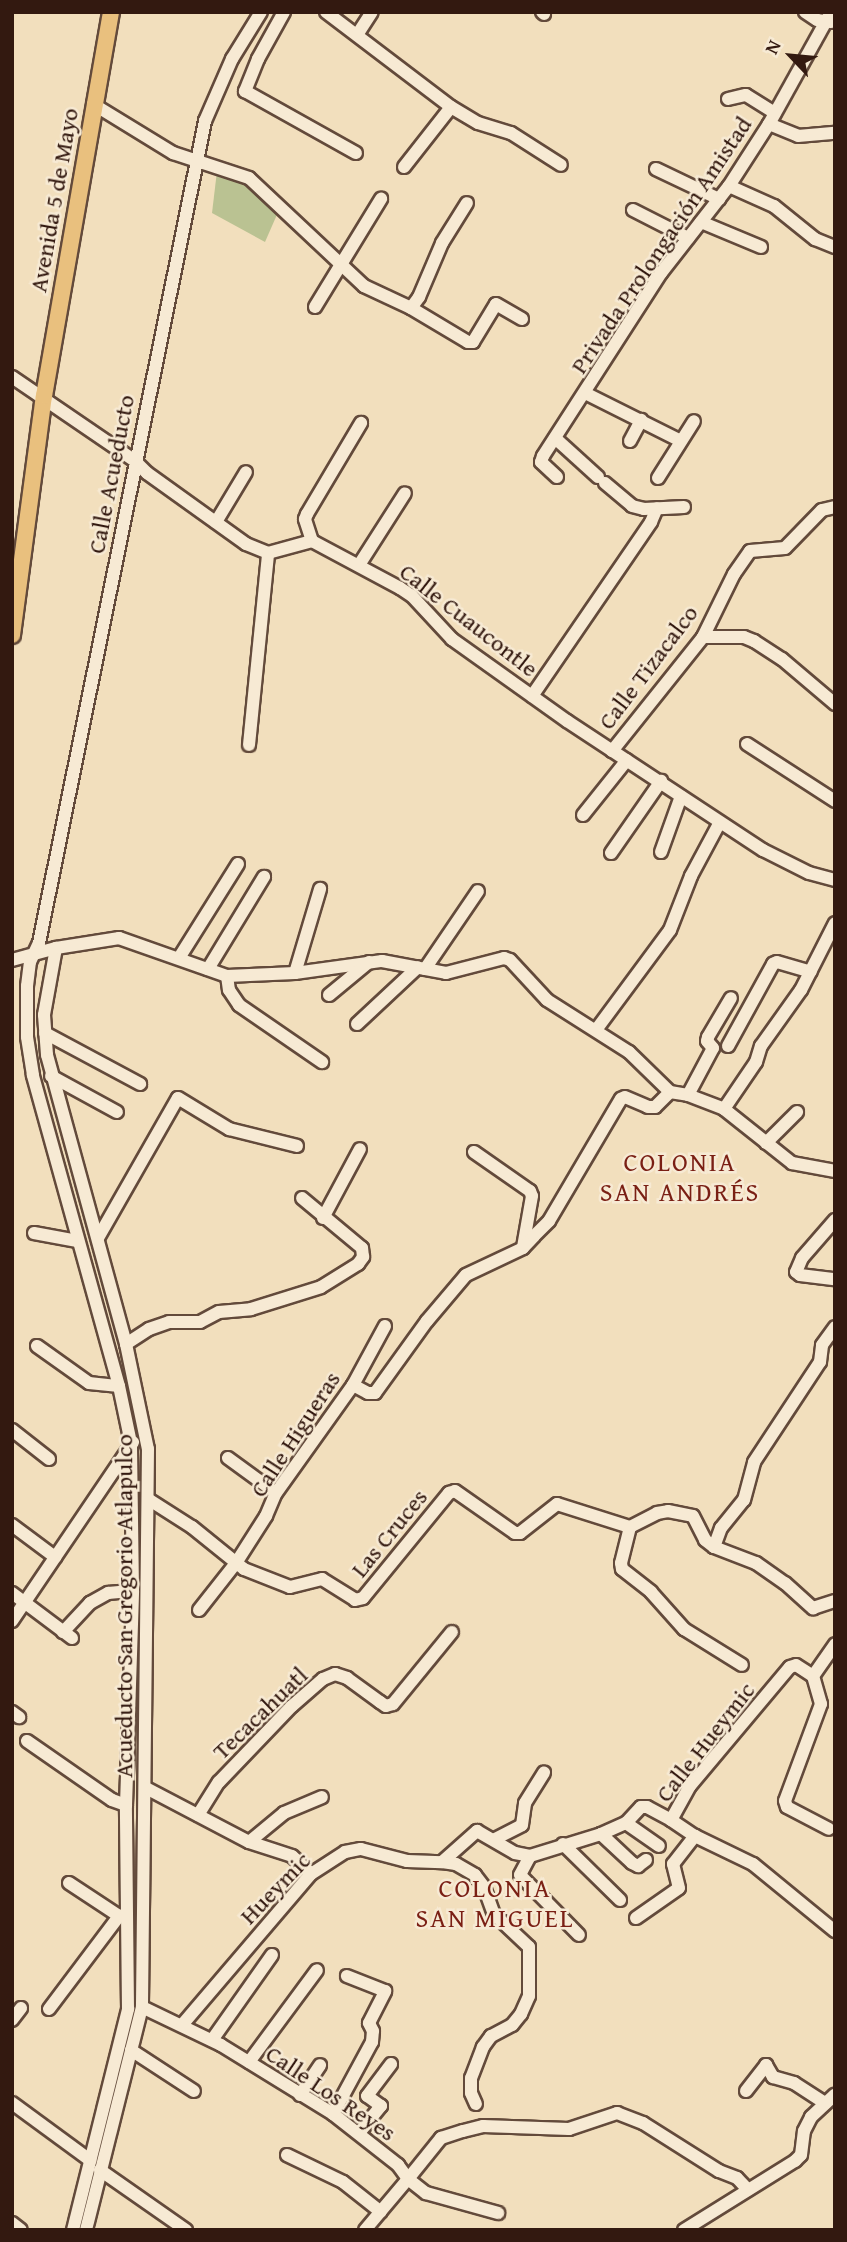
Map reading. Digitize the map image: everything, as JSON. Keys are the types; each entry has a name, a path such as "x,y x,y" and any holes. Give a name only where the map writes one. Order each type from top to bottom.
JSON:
{"main road":[{"name":"Avenida 5 de Mayo","path":"12,635 44,396 111,12"}],"street":[{"name":"Calle Acueducto","path":"34,954 39,943 196,161 216,91 261,12"},
{"path":"284,12 245,90 356,153"},
{"path":"326,12 452,107 478,123 511,132 561,165"},
{"path":"357,35 372,12"},
{"path":"805,12 830,19"},
{"name":"Privada Prolongación Amistad","path":"557,477 541,462 555,438 661,273 729,187 830,19"},
{"path":"728,99 746,95 798,136 835,133"},
{"path":"93,104 140,135 196,161 249,178 364,286 411,308 468,342 473,342 494,305 499,304 522,319"},
{"path":"404,167 452,107"},
{"path":"656,169 719,199"},
{"path":"729,187 774,206 815,239 835,247"},
{"path":"315,307 381,199"},
{"path":"411,308 419,297 442,243 467,203"},
{"path":"633,210 688,238"},
{"path":"701,222 761,247"},
{"path":"12,377 44,396 246,544 268,554 312,541 305,519 307,514 361,423"},
{"path":"586,393 681,441"},
{"path":"630,441 641,420"},
{"path":"657,478 694,421"},
{"path":"555,438 632,506 684,507"},
{"path":"216,522 246,472"},
{"path":"359,565 405,493"},
{"name":"Calle Tizacalco","path":"612,751 703,636 734,574 750,551 785,548 822,510 835,507"},
{"path":"532,696 652,522 657,508"},
{"name":"Calle Cuaucontle","path":"312,541 412,596 452,639 612,751 720,822 789,864 835,880"},
{"path":"249,745 268,554"},
{"path":"703,636 749,638 782,659 835,704"},
{"path":"747,744 835,801"},
{"path":"583,815 627,760"},
{"path":"611,853 661,781"},
{"path":"661,852 681,796"},
{"path":"596,1030 670,930 691,876 720,822"},
{"path":"179,958 238,864"},
{"path":"208,969 264,877"},
{"path":"295,973 320,889"},
{"path":"357,1024 422,968 478,891"},
{"path":"724,1109 811,972 835,923"},
{"path":"12,960 56,948 119,938 228,976 295,973 369,962 397,961 422,968 456,972 504,958 510,960 547,1000 629,1052 670,1092 688,1095 724,1109 792,1163 835,1171"},
{"name":"Acueducto San Gregorio Atlapulco","path":"56,948 45,1002 45,1033 51,1076 98,1238 147,1435 142,2007 86,2230"},
{"name":"Acueducto San Gregorio Atlapulco","path":"34,954 30,962 27,986 30,1057 77,1241 119,1386 131,1443 133,1591 123,1915 127,2017 73,2230"},
{"path":"329,995 369,962"},
{"path":"728,1046 774,964 777,962 811,972"},
{"path":"228,976 229,990 239,1005 322,1062"},
{"path":"688,1095 713,1048 707,1041 708,1037 731,998"},
{"path":"45,1033 140,1084"},
{"path":"51,1076 117,1112"},
{"path":"353,1385 368,1393 375,1393 427,1321 466,1275 523,1248 548,1221 621,1099 625,1097 654,1107 670,1092"},
{"path":"98,1238 178,1098 229,1129 297,1146"},
{"path":"766,1143 797,1112"},
{"path":"323,1218 360,1149"},
{"path":"474,1152 530,1191 532,1196 523,1248"},
{"path":"126,1344 149,1329 169,1322 201,1322 219,1312 251,1309 332,1281 358,1264 364,1253 302,1198"},
{"path":"835,1220 802,1258 796,1272 800,1275 835,1279"},
{"path":"34,1233 77,1241"},
{"name":"Calle Higueras","path":"199,1610 236,1563 266,1516 276,1493 353,1385 385,1326"},
{"path":"714,1547 721,1528 744,1500 754,1462 820,1362 822,1345 835,1327"},
{"path":"37,1346 89,1383 119,1386"},
{"path":"12,1430 49,1459"},
{"path":"12,1621 131,1443 147,1435"},
{"path":"228,1458 276,1493"},
{"name":"Las Cruces","path":"148,1499 192,1527 236,1563 282,1586 290,1587 322,1579 360,1600 449,1493 460,1494 515,1533 520,1533 557,1504 630,1527"},
{"path":"742,1665 684,1629 652,1592 622,1569 621,1563 630,1527 657,1513 693,1516 705,1540 714,1547 756,1563 785,1583 813,1608 835,1601"},
{"path":"12,1525 55,1557"},
{"path":"12,1593 67,1635 90,1603 108,1593 133,1591"},
{"name":"Tecacahuatl","path":"198,1815 219,1782 292,1706 323,1679 335,1674 347,1678 386,1706 393,1704 452,1632"},
{"path":"829,1829 787,1807 785,1801 821,1704 813,1676 835,1644"},
{"name":"Calle Hueymic","path":"530,1856 601,1834 626,1822 640,1807 647,1807 671,1820 690,1786 790,1667 796,1665 813,1676"},
{"path":"27,1741 113,1800 126,1805"},
{"path":"495,1839 522,1825 525,1803 544,1772"},
{"path":"146,1788 249,1842 292,1856 311,1874"},
{"path":"249,1842 284,1813 322,1797"},
{"path":"671,1820 695,1836 753,1864 835,1931"},
{"path":"626,1822 659,1846"},
{"path":"442,1863 477,1831 515,1853 530,1856 520,1875 579,1935"},
{"path":"601,1834 632,1863 638,1866 646,1860"},
{"path":"636,1918 679,1888 673,1864 695,1836"},
{"path":"563,1844 620,1900"},
{"name":"Hueymic","path":"182,2025 311,1874 345,1852 361,1849 407,1861 442,1863"},
{"path":"442,1863 456,1864 475,1875 484,1887 494,1914 529,1947 529,1996 521,2014 512,2025 491,2036 484,2047 471,2078 471,2093 476,2104"},
{"path":"49,2009 123,1915 69,1883"},
{"path":"212,2040 272,1955"},
{"path":"249,2062 317,1970"},
{"path":"333,2114 372,2042 373,2031 369,2023 386,1991 347,1976"},
{"name":"Calle Los Reyes","path":"142,2007 212,2040 333,2114 398,2165 408,2179 441,2138 463,2131 483,2126 569,2129 617,2113 643,2123 719,2171 737,2178 748,2190"},
{"path":"12,2020 21,2008"},
{"path":"131,2050 194,2091"},
{"path":"359,2133 382,2106 367,2096 391,2064"},
{"path":"300,2095 320,2065"},
{"path":"684,2230 795,2161 801,2155 804,2131 830,2099 773,2077 766,2065 746,2091"},
{"path":"12,2103 90,2160"},
{"path":"287,2155 343,2182 381,2212"},
{"path":"100,2170 186,2230"},
{"path":"365,2230 408,2179 426,2193 498,2213"},
{"path":"12,2223 21,2230"}],"green space":[{"path":"217,171 247,182 279,210 265,242 212,213"}],"district":[{"name":"COLONIA SAN ANDRÉS","path":"680,1177"},
{"name":"COLONIA SAN MIGUEL","path":"495,1903"}]}
